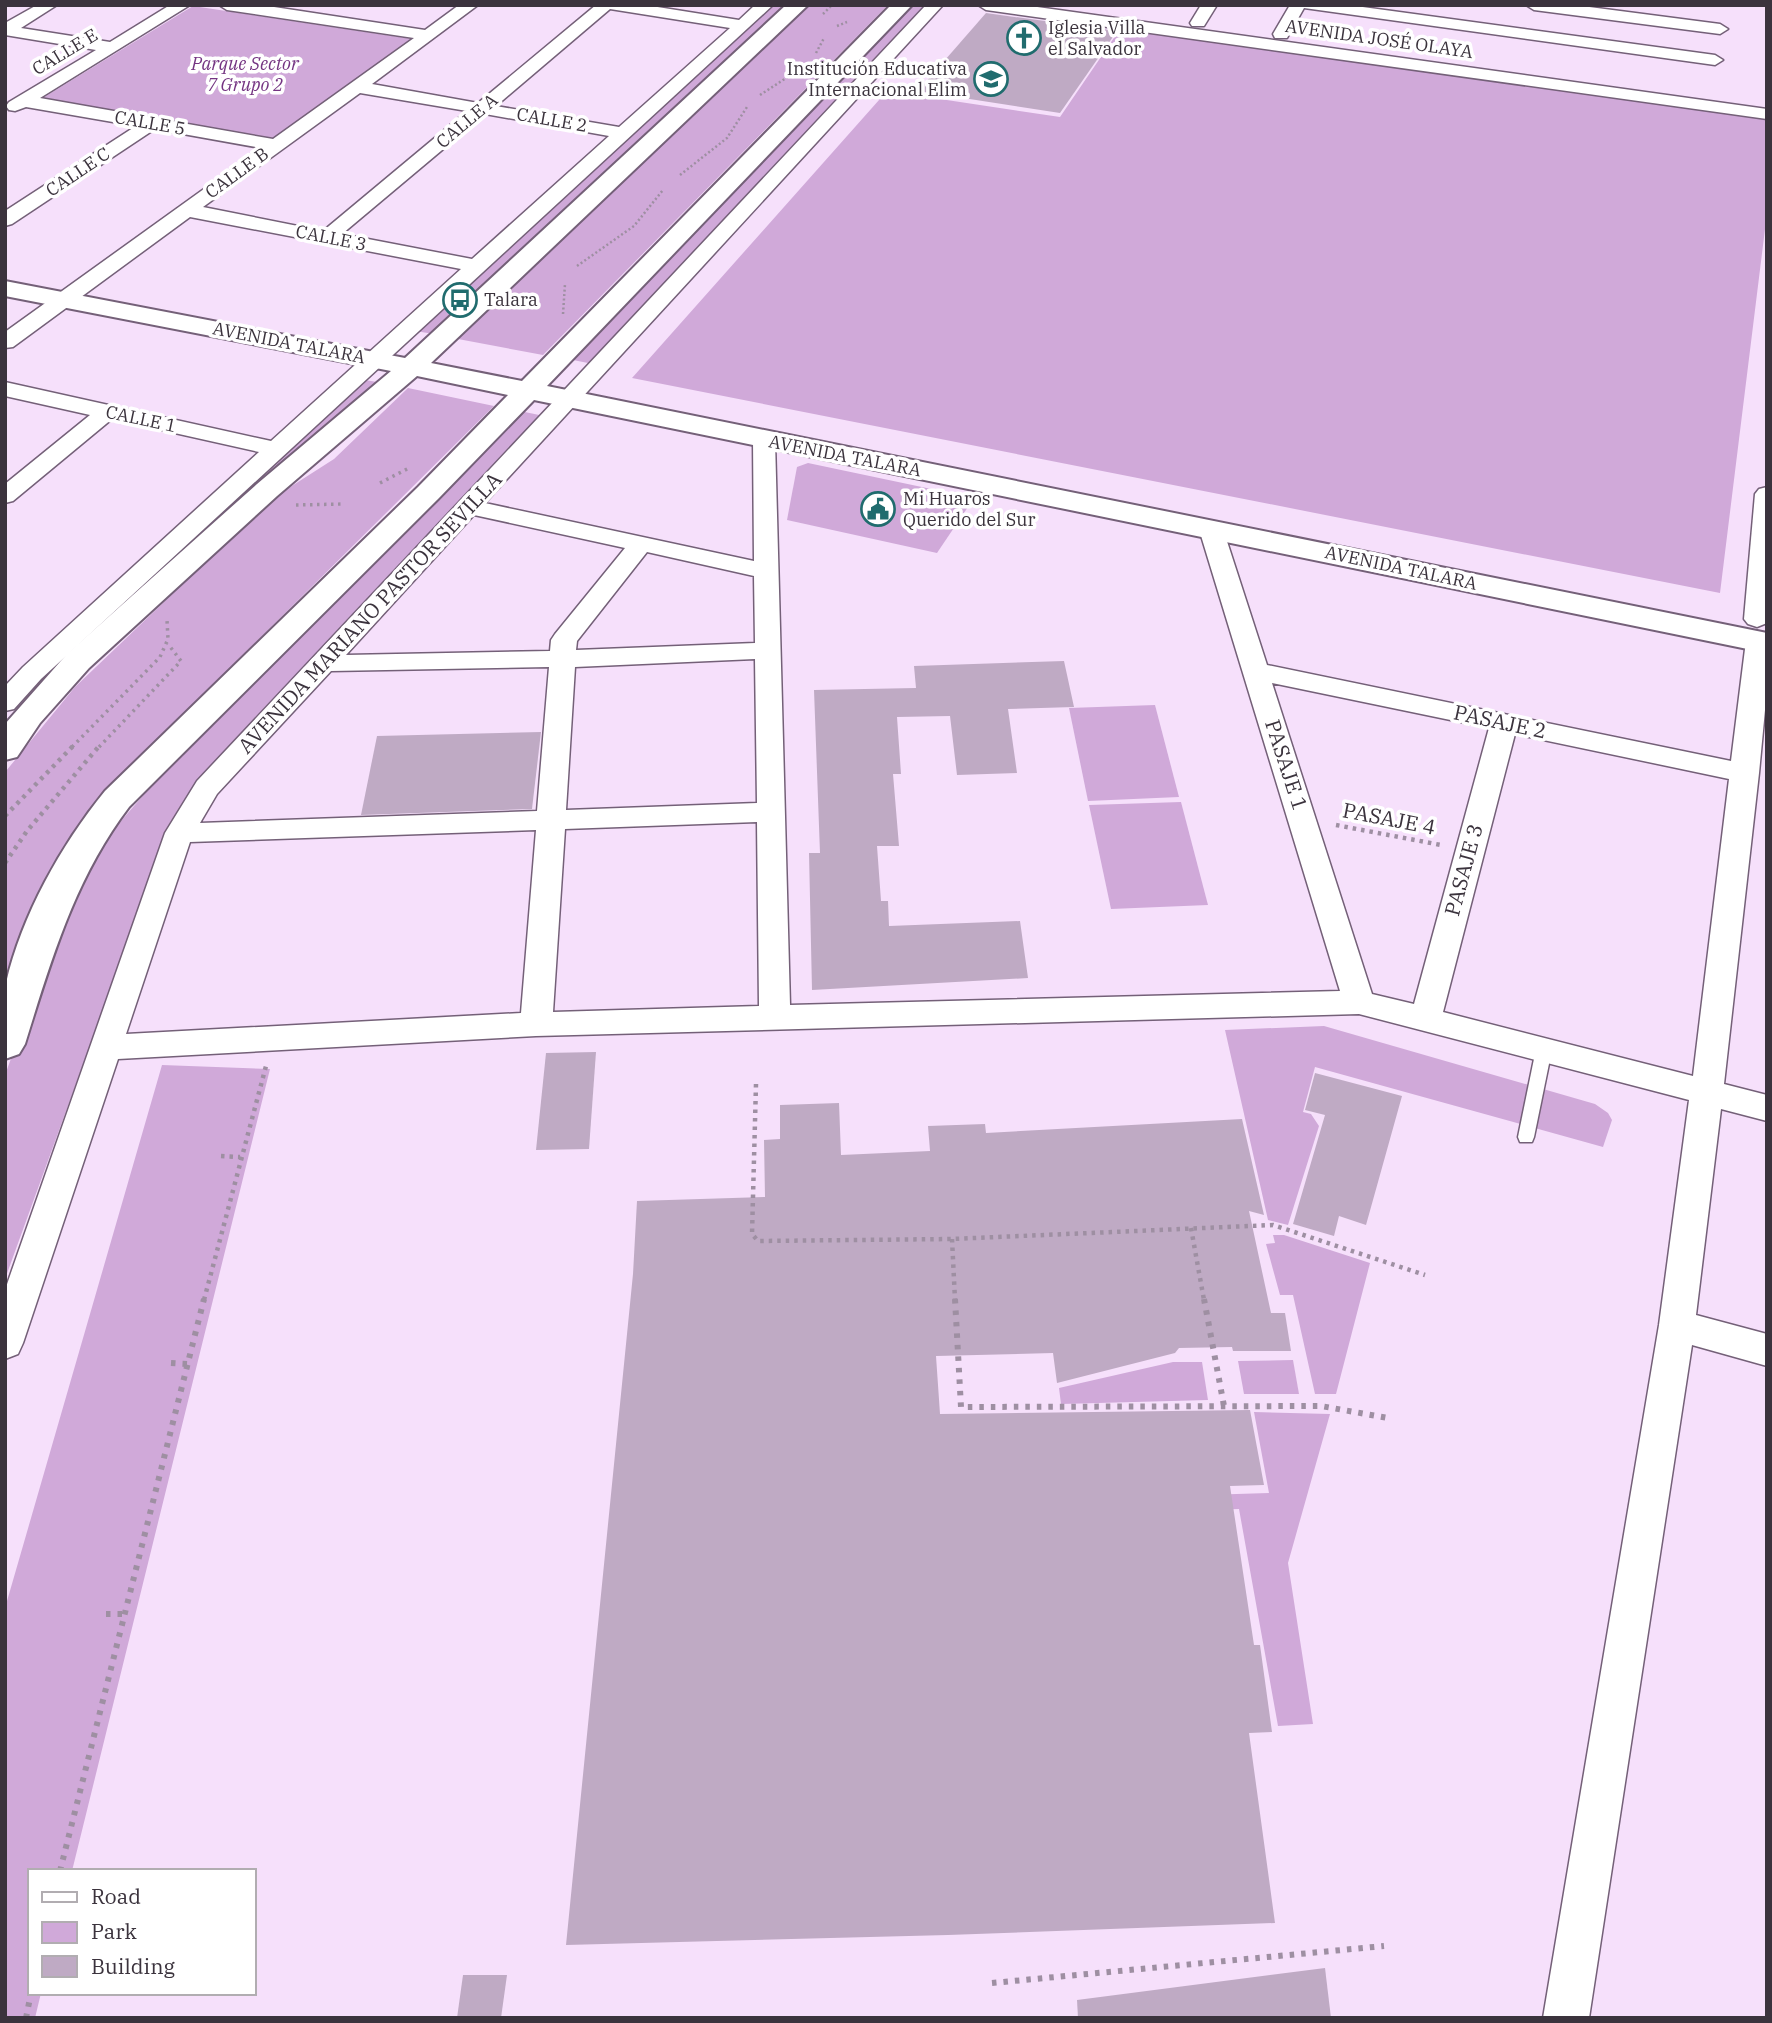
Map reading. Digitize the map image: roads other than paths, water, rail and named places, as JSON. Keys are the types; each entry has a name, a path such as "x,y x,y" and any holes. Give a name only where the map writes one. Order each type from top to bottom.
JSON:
{"main road":[{"path":"5,749 28,716 78,661 267,490 419,360 798,5"},
{"name":"AVENIDA MARIANO PASTOR SEVILLA","path":"5,1044 50,910 71,863 93,825 428,493 902,5"},
{"name":"AVENIDA TALARA","path":"5,270 72,292 382,352 1762,631"},
{"name":"AVENIDA TALARA","path":"5,288 72,292"},
{"name":"AVENIDA TALARA","path":"573,392 764,440 1211,529 1762,631"}],"street":[{"path":"5,30 49,5"},
{"name":"CALLE E","path":"5,113 182,5"},
{"path":"227,5 428,35"},
{"path":"308,17 326,5"},
{"name":"CALLE B","path":"5,342 470,5"},
{"name":"CALLE A","path":"327,237 606,5"},
{"path":"612,5 743,25"},
{"path":"5,703 32,673 765,5"},
{"name":"AVENIDA MARIANO PASTOR SEVILLA","path":"5,1343 179,833 207,788 935,5"},
{"name":"AVENIDA JOSÉ OLAYA","path":"986,5 1586,83 1767,101"},
{"name":"AVENIDA JOSÉ OLAYA","path":"1073,5 1281,34 1767,114"},
{"path":"1198,23 1209,5"},
{"path":"1281,34 1298,5"},
{"path":"1310,5 1715,60"},
{"path":"1534,5 1721,23 1711,82"},
{"path":"5,30 112,47"},
{"name":"CALLE 2","path":"357,87 624,132"},
{"name":"CALLE 5","path":"24,101 276,145"},
{"name":"CALLE C","path":"5,220 151,124"},
{"name":"CALLE 3","path":"186,210 476,266"},
{"name":"CALLE 1","path":"5,389 276,449"},
{"path":"5,496 107,412"},
{"path":"764,440 775,1018"},
{"path":"1566,2018 1677,1325 1762,631 1766,502"},
{"path":"470,507 766,571"},
{"name":"PASAJE 1","path":"1211,529 1359,1002"},
{"path":"536,1024 564,640 641,544"},
{"path":"324,663 563,659 768,650"},
{"path":"5,666 32,673"},
{"name":"PASAJE 2","path":"1256,671 1745,773"},
{"name":"PASAJE 3","path":"1426,1018 1504,722"},
{"path":"179,833 771,812"},
{"path":"107,1047 536,1024 1359,1002 1767,1108"},
{"path":"1677,1325 1767,1350"}],"lane":[{"path":"1526,1138 1544,1049"}],"place":[{"name":"Iglesia Villa el Salvador","path":"1024,38"},
{"name":"Institución Educativa Internacional Elim","path":"991,79"},
{"name":"Talara","path":"460,300"},
{"name":"Mi Huaros Querido del Sur","path":"878,509"}],"park label":[{"name":"Parque Sector 7 Grupo 2","path":"245,74"}]}
